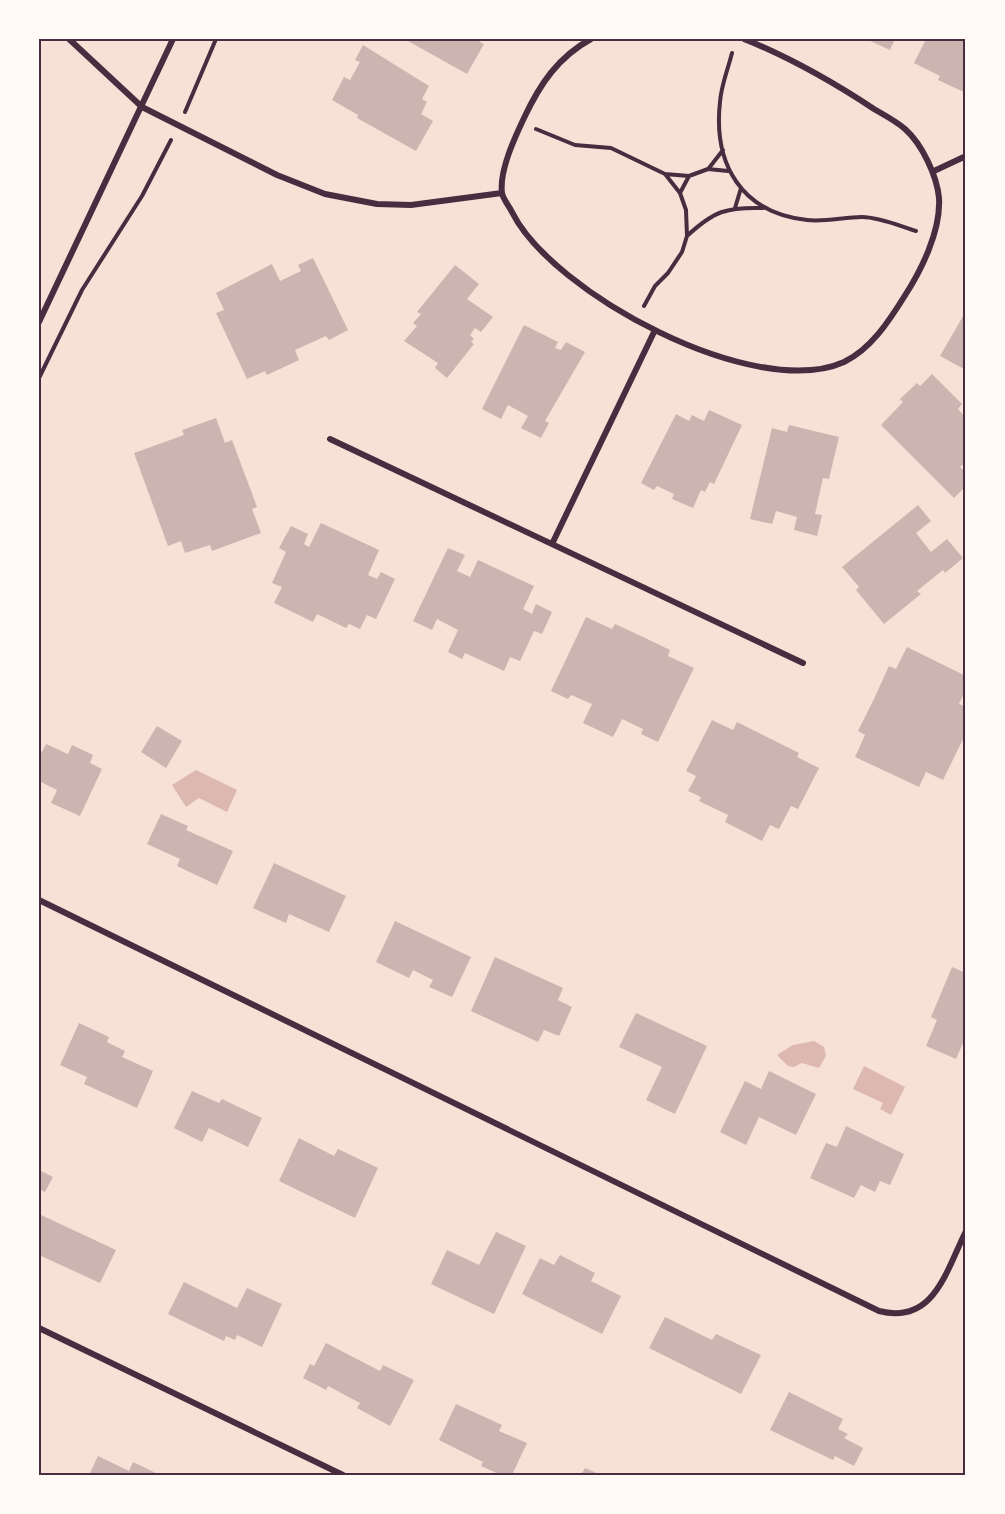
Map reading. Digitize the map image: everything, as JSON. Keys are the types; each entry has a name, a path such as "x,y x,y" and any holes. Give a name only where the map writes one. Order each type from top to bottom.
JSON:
{"street":[{"path":"69,39 142,107 277,175 325,194 377,204 411,205 502,193"},
{"path":"39,322 172,39"},
{"path":"591,39 573,49 551,70 535,96 507,159 502,193 521,231 566,276 614,308 655,330 700,349 746,364 792,370 818,369 844,362 868,344 888,323 907,293 933,237 939,201 934,171 906,130 843,88 762,42 744,39"},
{"path":"934,171 966,156"},
{"path":"552,544 655,330"},
{"path":"330,439 803,663"},
{"path":"39,900 879,1311 896,1315 913,1311 933,1297 966,1232"},
{"path":"39,1328 343,1475"}],"path":[{"path":"184,113 216,39"},
{"path":"732,53 720,103 723,150 728,171 741,188 763,208"},
{"path":"535,128 575,145 611,148 665,174 689,176 708,169 728,171"},
{"path":"39,378 81,291 141,196 169,144"},
{"path":"708,169 723,150"},
{"path":"644,307 655,286 668,273 681,252 687,236 686,210 680,193 665,174"},
{"path":"680,193 689,176"},
{"path":"735,208 741,188"},
{"path":"687,236 706,219 735,208 763,208 806,220 832,221 863,217 916,231"}],"shaded area":[{"path":"196,770 237,790 227,812 199,798 186,807 172,785"},
{"path":"814,1041 824,1047 826,1056 819,1068 802,1063 794,1067 788,1066 777,1055 793,1045"},
{"path":"864,1066 905,1087 891,1115 880,1109 883,1103 853,1089"}],"building":[{"path":"409,39 475,39 484,44 467,74 408,41"},
{"path":"866,39 895,39 890,50"},
{"path":"926,39 966,39 966,93 938,80 940,76 914,63"},
{"path":"363,45 429,86 422,99 427,102 421,114 433,121 416,151 357,118 358,115 332,100 344,77 350,80 360,62 355,60"},
{"path":"313,258 348,330 329,340 326,336 295,350 299,360 267,375 265,371 247,379 216,313 224,310 216,293 272,264 280,281 301,271 298,265"},
{"path":"455,265 479,284 467,299 493,317 481,332 475,328 470,335 474,339 471,342 474,344 447,378 435,368 438,363 404,341 417,326 413,323 421,314 417,312"},
{"path":"966,311 966,370 940,356"},
{"path":"524,325 558,342 555,348 561,350 566,342 585,352 545,421 549,423 541,438 521,428 528,416 508,405 501,419 482,409"},
{"path":"932,374 962,404 958,409 966,418 966,462 960,467 966,473 966,486 954,498 881,425 903,402 900,399 917,383 920,386"},
{"path":"709,410 742,425 714,484 710,482 705,492 701,490 693,508 672,499 674,494 657,486 654,490 641,483 676,414 689,421 692,415 704,421"},
{"path":"216,418 225,443 232,440 257,507 252,509 261,533 212,551 210,545 185,553 181,541 168,546 134,453 184,435 182,430"},
{"path":"789,425 839,437 829,479 823,478 815,514 822,515 817,536 794,530 797,517 776,511 772,524 750,519 772,428 787,432"},
{"path":"918,505 931,521 916,533 931,552 947,539 963,558 945,573 943,570 917,591 921,594 884,624 856,590 859,587 842,567"},
{"path":"321,523 379,550 368,575 377,579 381,572 395,579 376,619 367,615 360,629 349,624 346,628 317,614 313,622 274,603 282,587 272,583 286,552 279,548 291,526 308,534 304,544 309,547"},
{"path":"448,548 465,555 457,571 470,577 478,560 534,586 523,609 532,614 536,604 552,612 542,634 534,631 520,661 510,657 504,671 465,653 462,659 448,652 458,630 437,619 432,630 413,621"},
{"path":"586,617 612,629 615,624 643,637 670,650 668,656 694,668 658,742 641,734 643,729 622,719 613,737 583,723 592,704 571,695 568,699 551,691"},
{"path":"907,647 966,676 966,689 959,704 966,707 966,733 943,780 926,772 919,787 855,757 865,735 858,731 889,666 896,669"},
{"path":"712,720 733,730 737,722 799,753 797,757 819,768 798,809 791,806 779,829 770,825 762,841 725,822 728,815 699,801 701,797 688,791 696,776 686,771"},
{"path":"157,726 182,741 166,768 141,752"},
{"path":"46,744 68,754 72,745 93,755 90,763 102,769 80,816 51,803 57,790 39,781 39,750 42,752"},
{"path":"161,814 188,826 186,830 233,851 217,885 177,866 180,859 147,844"},
{"path":"274,863 346,896 329,932 289,914 286,923 253,908"},
{"path":"395,921 471,957 452,997 429,987 433,980 413,970 409,978 376,962"},
{"path":"495,957 563,988 558,1000 572,1007 559,1036 544,1030 538,1042 471,1011"},
{"path":"952,967 966,973 966,1036 956,1059 926,1046 937,1020 931,1017"},
{"path":"636,1013 707,1046 675,1114 646,1100 662,1067 619,1047"},
{"path":"79,1023 109,1037 107,1042 125,1051 122,1057 153,1071 137,1108 84,1084 87,1077 60,1065"},
{"path":"769,1071 816,1094 796,1135 759,1117 746,1145 720,1132 745,1081 761,1089"},
{"path":"192,1091 219,1103 222,1099 262,1118 248,1147 209,1128 202,1142 174,1128"},
{"path":"846,1126 904,1154 890,1185 880,1181 875,1192 861,1185 854,1198 810,1178 826,1143 837,1147"},
{"path":"299,1138 334,1156 338,1149 378,1168 355,1218 279,1181"},
{"path":"39,1170 53,1177 45,1192 39,1189"},
{"path":"39,1214 116,1250 100,1283 39,1255"},
{"path":"496,1232 526,1246 494,1314 431,1284 447,1250 479,1265"},
{"path":"560,1255 595,1273 591,1281 621,1296 602,1334 522,1294 540,1258 554,1265"},
{"path":"184,1282 237,1308 247,1288 282,1304 262,1347 237,1335 235,1340 226,1336 224,1341 168,1314"},
{"path":"665,1317 712,1340 716,1334 761,1355 741,1394 649,1348"},
{"path":"326,1343 380,1371 383,1365 414,1380 390,1426 357,1408 360,1403 328,1386 326,1390 303,1378 310,1364 314,1366"},
{"path":"789,1392 843,1419 838,1429 848,1434 844,1438 863,1448 854,1466 835,1456 833,1460 770,1430"},
{"path":"456,1404 502,1425 499,1431 527,1443 512,1475 501,1475 481,1466 483,1462 439,1440"},
{"path":"98,1456 129,1471 133,1462 160,1475 89,1475"},
{"path":"585,1468 601,1475 581,1475"}]}
